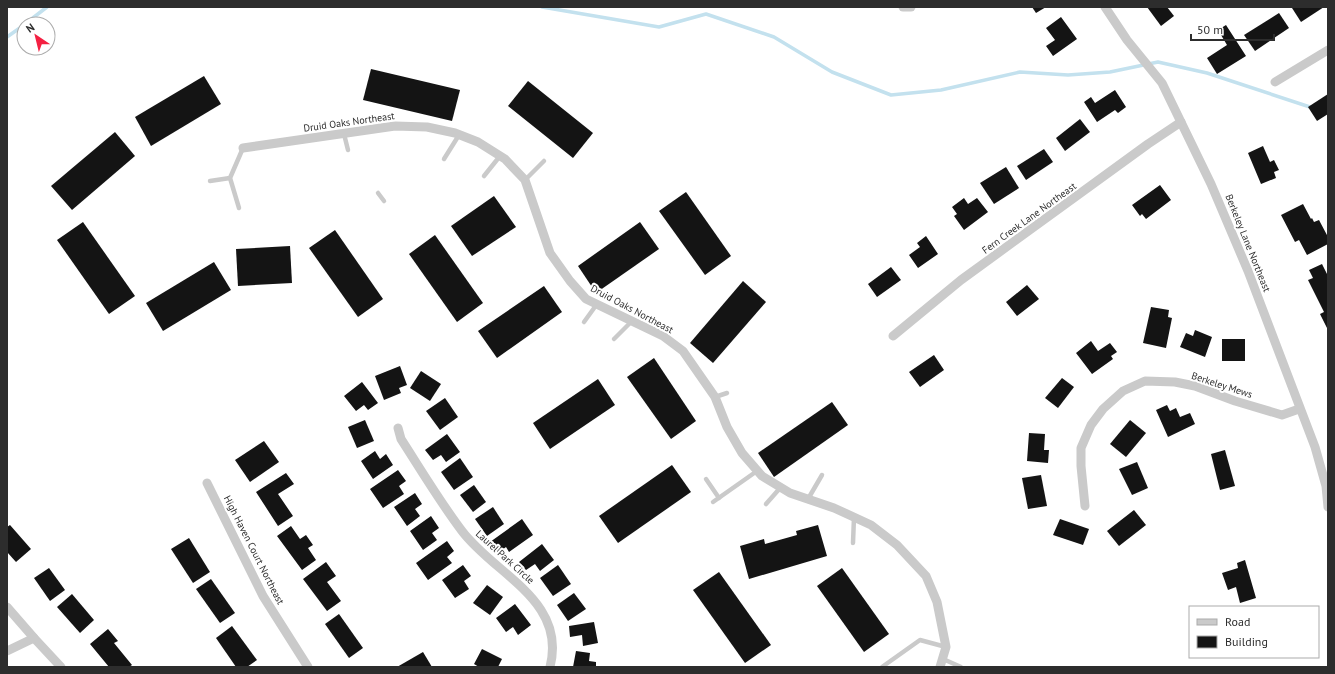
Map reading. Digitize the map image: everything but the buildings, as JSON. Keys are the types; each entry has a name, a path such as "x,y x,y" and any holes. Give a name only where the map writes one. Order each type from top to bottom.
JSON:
{"street":[{"path":"903,7 911,7"},
{"name":"Berkeley Lane Northeast","path":"1105,7 1127,40 1162,83 1211,184 1248,270 1299,409 1315,447 1326,486 1328,507"},
{"path":"1275,82 1328,50"},
{"name":"Fern Creek Lane Northeast","path":"893,336 961,280 1148,144 1182,122"},
{"name":"Druid Oaks Northeast","path":"243,148 395,126 427,127 459,135 478,142 500,156 525,180 550,253 570,281 586,300 663,336 683,351 715,397 727,427 742,453 762,476 790,493 871,525 897,545 926,576 937,602 946,647 942,663"},
{"name":"Berkeley Mews","path":"1085,506 1081,466 1081,448 1091,425 1103,409 1123,391 1145,381 1175,382 1195,386 1235,401 1282,415 1299,409"},
{"name":"Laurel Park Circle","path":"398,428 401,439 462,530 478,550 524,588 537,602 549,626 554,651 550,667"},
{"name":"High Haven Court Northeast","path":"207,483 263,596 308,667"},
{"path":"7,607 61,667"},
{"path":"7,651 34,638"}],"lane":[{"path":"344,134 348,150"},
{"path":"444,159 459,135"},
{"path":"239,208 230,178 243,148"},
{"path":"484,176 500,156"},
{"path":"525,180 544,161"},
{"path":"210,181 230,178"},
{"path":"378,193 384,201"},
{"path":"584,322 597,304"},
{"path":"614,339 632,321"},
{"path":"715,397 727,393"},
{"path":"713,502 757,471"},
{"path":"808,499 822,475"},
{"path":"706,479 719,498"},
{"path":"766,504 781,487"},
{"path":"853,543 854,517"},
{"path":"882,667 920,640 946,647"},
{"path":"942,663 961,667"}],"waterway":[{"path":"35,16 47,7"},
{"path":"542,7 659,27 706,14 774,37 832,72 891,95 941,90 1020,72 1068,75 1110,72 1158,62 1207,73 1313,108"},
{"path":"7,37 16,31"}]}
